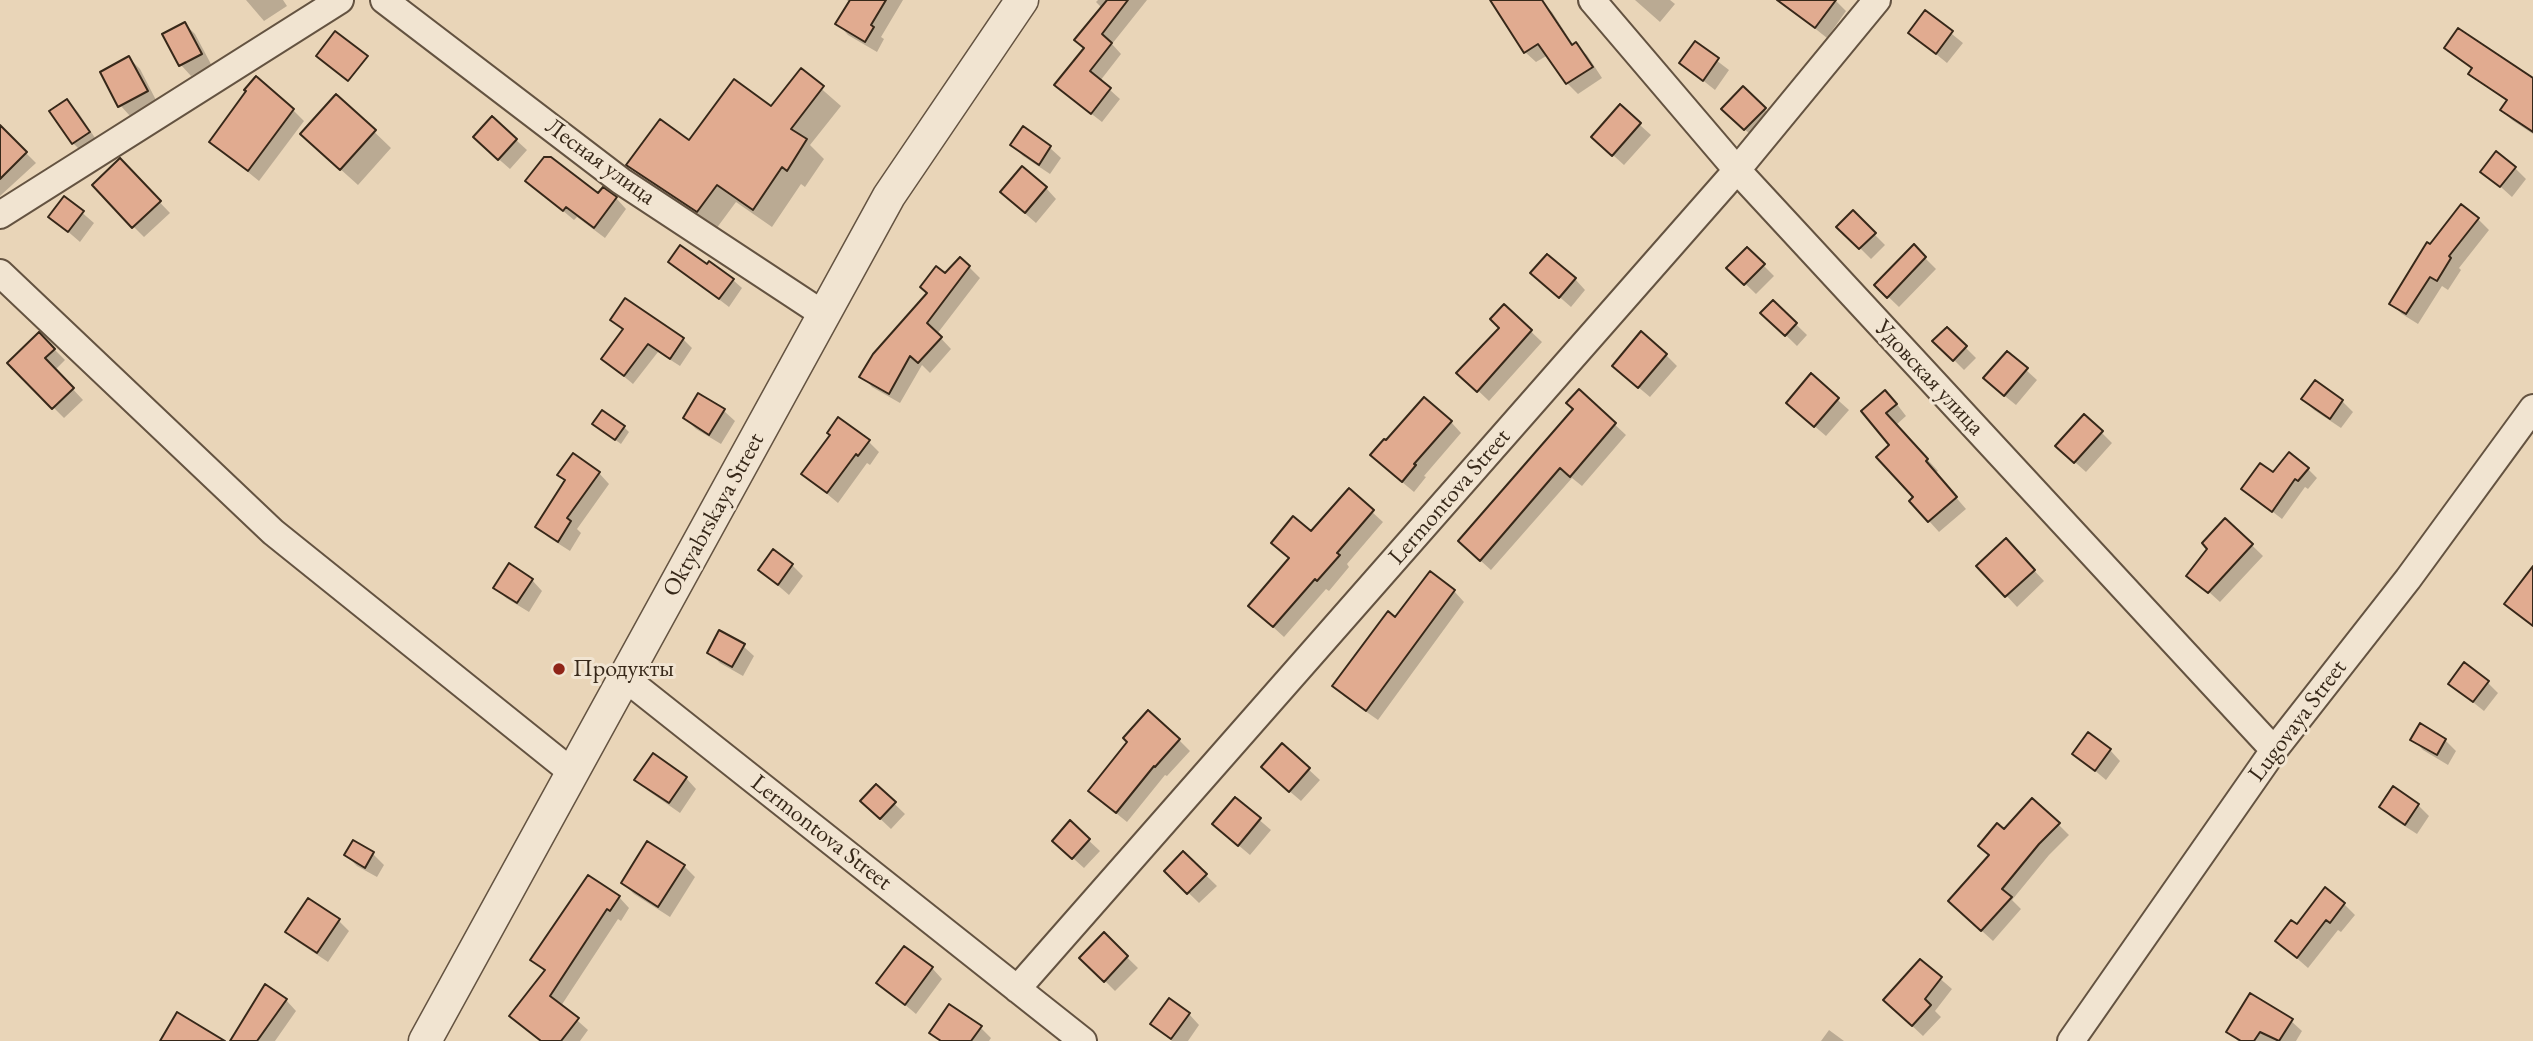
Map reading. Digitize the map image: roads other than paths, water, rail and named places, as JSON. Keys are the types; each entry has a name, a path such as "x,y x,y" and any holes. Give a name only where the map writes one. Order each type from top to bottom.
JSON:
{"street":[{"path":"0,215 341,0"},
{"name":"Лесная улица","path":"384,0 621,181 823,314"},
{"name":"Oktyabrskaya Street","path":"425,1041 889,196 1022,0"},
{"name":"Удовская улица","path":"1592,0 1737,170 2274,750"},
{"name":"Lermontova Street","path":"1017,989 1737,170 1877,0"},
{"path":"0,273 273,532 573,772"},
{"name":"Lugovaya Street","path":"2071,1041 2274,750 2408,579 2533,408"},
{"name":"Lermontova Street","path":"625,678 1083,1041"}],"place":[{"name":"Продукты","path":"559,669"}]}
